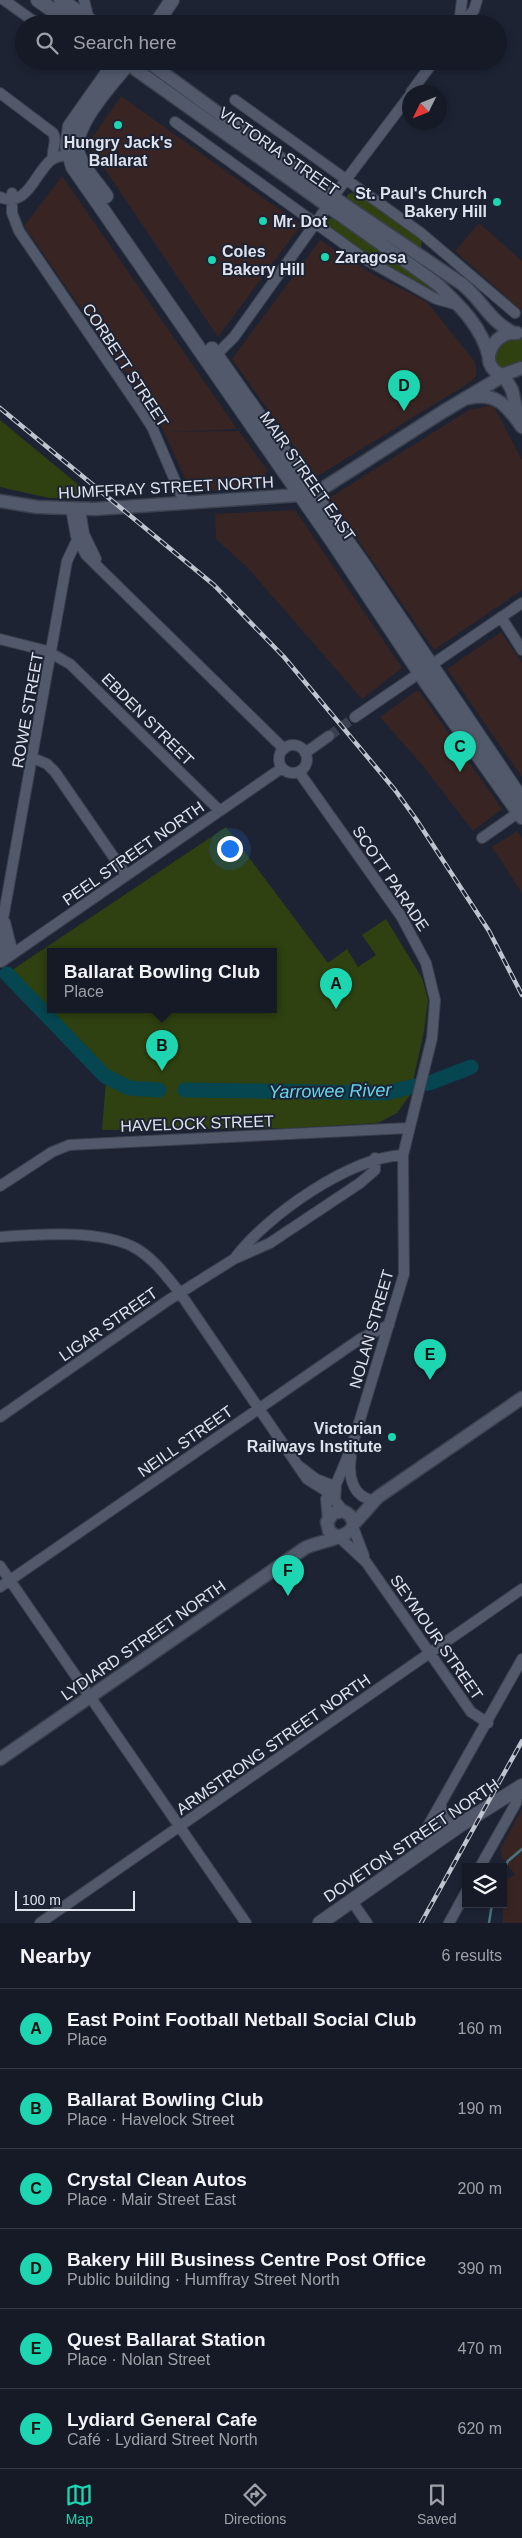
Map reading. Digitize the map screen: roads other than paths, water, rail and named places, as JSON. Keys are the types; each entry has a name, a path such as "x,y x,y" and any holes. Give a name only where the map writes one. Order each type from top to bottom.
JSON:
{"main road":[{"path":"38,0 59,15"},
{"path":"61,0 82,15"},
{"path":"161,15 172,0"},
{"path":"73,153 81,126 120,70"},
{"name":"MAIR STREET EAST","path":"73,153 86,168 216,355 308,495 521,810"},
{"name":"MAIR STREET EAST","path":"73,153 76,172 308,495"},
{"name":"DOVETON STREET NORTH","path":"320,1923 440,1838 520,1787"}],"street":[{"path":"4,0 25,15"},
{"path":"84,0 89,15"},
{"path":"461,15 462,0"},
{"path":"470,15 477,0"},
{"name":"VICTORIA STREET","path":"137,70 330,202 424,258 467,288 494,321 518,333"},
{"name":"VICTORIA STREET","path":"159,70 436,283 461,307 480,334 492,369 504,376 511,388 522,427"},
{"path":"417,85 427,70"},
{"path":"0,93 53,133 55,139 52,151 53,159"},
{"path":"235,100 436,245 515,313"},
{"path":"216,355 234,337 402,105"},
{"path":"175,122 365,259 436,299 461,307"},
{"path":"6,195 25,194 53,159 73,153"},
{"name":"CORBETT STREET","path":"6,195 13,218 31,250 141,410 156,436 185,504"},
{"path":"424,258 436,245"},
{"name":"HUMFFRAY STREET NORTH","path":"457,402 482,380 489,368 490,349 496,341 504,334 518,333"},
{"name":"HUMFFRAY STREET NORTH","path":"0,501 30,506 76,509 185,504 308,495 457,402 522,368"},
{"path":"457,402 477,396 494,397 505,405 522,427"},
{"path":"76,509 77,540 91,559 284,749"},
{"path":"76,509 86,541 106,572"},
{"name":"ROWE STREET","path":"5,960 4,892 33,758 68,559 77,540"},
{"path":"67,570 78,559 91,559"},
{"path":"355,717 522,603"},
{"path":"501,617 522,650"},
{"name":"EBDEN STREET","path":"0,639 52,653 78,670 220,811"},
{"path":"305,753 329,736"},
{"path":"293,745 298,746 305,753 306,764 299,772 290,773 282,768 280,758 284,749 293,745"},
{"path":"33,758 46,764 55,772 126,876"},
{"name":"PEEL STREET NORTH","path":"5,960 282,768"},
{"name":"SCOTT PARADE","path":"299,772 389,897 409,929 426,963 434,990 435,1021 408,1128"},
{"path":"482,838 521,810"},
{"name":"NOLAN STREET","path":"327,1522 325,1506 352,1446 389,1325 405,1264 402,1155 408,1128"},
{"name":"HAVELOCK STREET","path":"0,1186 52,1152 69,1145 408,1128"},
{"name":"LIGAR STREET","path":"234,1259 250,1238 334,1178 376,1158 402,1155"},
{"name":"LIGAR STREET","path":"0,1417 180,1293 234,1259 270,1243 360,1183 375,1170 376,1158"},
{"path":"0,1237 68,1236 120,1241 147,1257 180,1293 312,1484 334,1488 336,1502 351,1517 353,1526"},
{"name":"NEILL STREET","path":"0,1587 360,1339 389,1325"},
{"path":"376,1499 347,1535 338,1537 329,1531 327,1522 333,1513 344,1511 376,1499 522,1398"},
{"name":"NOLAN STREET","path":"352,1446 350,1470 353,1484 363,1497 376,1499"},
{"name":"LYDIARD STREET NORTH","path":"0,1759 305,1548 327,1522"},
{"name":"SEYMOUR STREET","path":"353,1526 366,1562"},
{"name":"LYDIARD STREET NORTH","path":"305,1548 338,1537"},
{"name":"SEYMOUR STREET","path":"338,1537 366,1562 471,1712 488,1722"},
{"path":"0,1566 89,1698 246,1923"},
{"name":"ARMSTRONG STREET NORTH","path":"40,1923 522,1589"},
{"path":"428,1847 427,1828 522,1659"},
{"path":"482,1863 516,1803 520,1787"},
{"path":"439,1808 446,1821 460,1825"},
{"path":"439,1808 435,1828 440,1838"},
{"path":"449,1923 462,1899"},
{"path":"351,1900 367,1923"}],"waterway":[{"name":"Yarrowee River","path":"7,974 105,1076 129,1088 159,1090"},
{"name":"Yarrowee River","path":"185,1090 386,1093 432,1082 471,1067"},
{"path":"507,1863 522,1849"},
{"path":"489,1923 491,1908"}],"tunnel":[{"path":"329,736 355,717"}],"railway":[{"path":"0,408 214,585 284,657 395,790 416,819 489,931 522,995"},
{"path":"421,1923 522,1741"}],"place":[{"name":"Hungry Jack's Ballarat","path":"118,125"},
{"name":"St. Paul's Church Bakery Hill","path":"497,202"},
{"name":"Mr. Dot","path":"263,221"},
{"name":"Zaragosa","path":"325,257"},
{"name":"Coles Bakery Hill","path":"212,260"},
{"name":"Bakery Hill Business Centre Post Office","path":"404,411"},
{"name":"Crystal Clean Autos","path":"460,772"},
{"name":"East Point Football Netball Social Club","path":"336,1009"},
{"name":"Ballarat Bowling Club","path":"162,1071"},
{"name":"Quest Ballarat Station","path":"430,1380"},
{"name":"Victorian Railways Institute","path":"392,1437"},
{"name":"Lydiard General Cafe","path":"288,1596"}]}
